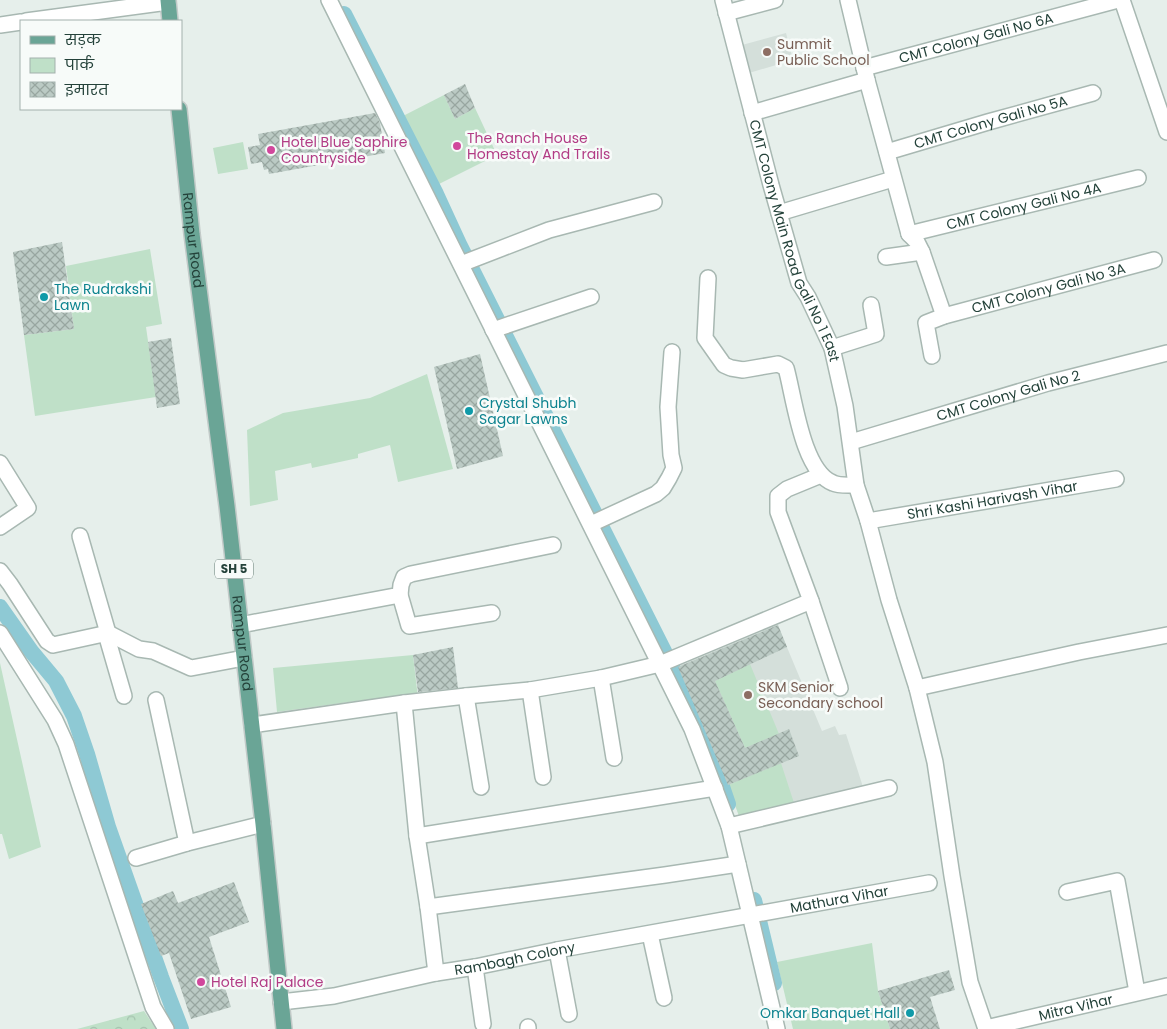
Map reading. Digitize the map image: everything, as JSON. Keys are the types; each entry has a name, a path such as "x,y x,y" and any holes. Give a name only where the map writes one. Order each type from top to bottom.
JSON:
{"main road":[{"path":"168,1 170,20"},
{"name":"Rampur Road","path":"179,110 192,234 218,432 252,725 284,1029"}],"street":[{"path":"329,0 466,262 665,661 715,788 733,825 738,864 756,914 777,1029"},
{"path":"725,6 775,0"},
{"path":"848,0 865,74 909,234 917,242 922,252 944,316 926,323 932,356"},
{"path":"1120,0 1167,132"},
{"name":"CMT Colony Gali No 6A","path":"752,113 865,74 1120,0"},
{"path":"33,20 168,1"},
{"name":"CMT Colony Main Road Gali No 1 East","path":"725,6 752,113 799,283 808,297 832,348 846,406 856,485 917,688 935,762 970,982 986,1028"},
{"path":"0,25 20,22"},
{"name":"CMT Colony Gali No 5A","path":"887,152 1093,93"},
{"name":"CMT Colony Gali No 4A","path":"909,234 1138,178"},
{"path":"779,212 893,179"},
{"path":"466,262 549,230 654,202"},
{"path":"886,257 922,252"},
{"name":"CMT Colony Gali No 3A","path":"944,316 1154,260"},
{"path":"708,278 704,338 724,365 731,368 744,370 778,364 786,368 799,426 810,457 820,475 833,484 856,485"},
{"path":"498,328 591,297"},
{"path":"832,348 876,334 871,305"},
{"path":"595,522 656,494 663,488 674,468 671,455 668,407 672,352"},
{"name":"CMT Colony Gali No 2","path":"851,442 1048,383 1167,353"},
{"path":"0,463 28,508 0,527"},
{"path":"820,475 787,489 778,496 778,512 811,601 840,688"},
{"name":"Shri Kashi Harivash Vihar","path":"868,521 1116,479"},
{"path":"80,536 124,696"},
{"path":"492,613 409,626 400,595 401,585 404,577 411,574 552,545"},
{"path":"0,571 50,644 53,645 107,634 139,649 153,652 191,668 244,658"},
{"path":"240,625 400,595"},
{"path":"252,725 404,703 530,690 601,678 665,661 811,601"},
{"path":"0,633 55,720 66,744 153,1007 166,1029"},
{"path":"917,688 1079,652 1167,635"},
{"path":"601,678 614,758"},
{"path":"530,690 543,777"},
{"path":"466,696 481,787"},
{"path":"156,700 188,843"},
{"path":"404,703 417,836 436,973"},
{"path":"417,836 715,788"},
{"path":"733,825 889,788"},
{"path":"136,858 263,824"},
{"path":"428,907 665,876 738,864"},
{"path":"1067,892 1117,882 1137,992"},
{"name":"Mathura Vihar","path":"756,914 929,883"},
{"name":"Rambagh Colony","path":"281,1002 334,996 436,973 756,914"},
{"path":"650,934 664,998"},
{"path":"557,950 569,1014"},
{"path":"475,967 483,1024"},
{"name":"Mitra Vihar","path":"986,1028 1167,986"}],"shaded area":[{"name":"Summit Public School","path":"786,33 793,60 749,73 742,45"},
{"name":"SKM Senior Secondary school","path":"776,621 822,731 835,726 839,735 846,734 863,787 739,816 728,785 676,663"}],"green space":[{"path":"444,95 455,119 475,108 497,155 439,184 403,116"},
{"path":"243,142 248,169 218,174 213,148"},
{"path":"150,249 162,324 146,327 156,397 35,416 24,335 74,329 66,266"},
{"path":"427,374 453,469 398,482 390,445 358,454 358,458 312,468 311,463 275,471 278,500 250,506 247,430 283,413 370,398"},
{"path":"413,655 418,698 363,700 277,712 273,668"},
{"path":"0,663 41,847 9,859 2,834 0,834"},
{"path":"750,664 779,734 745,748 715,681"},
{"path":"781,763 794,803 739,816 728,785"},
{"path":"872,943 878,991 890,1029 793,1029 777,962"},
{"path":"144,1011 156,1029 77,1029"}],"building":[{"path":"465,84 475,108 455,119 444,95"},
{"path":"375,113 380,123 385,153 269,174 268,169 264,170 262,162 251,164 248,147 260,145 258,134"},
{"name":"The Rudrakshi Lawn","path":"62,242 74,329 24,335 13,252"},
{"path":"171,338 180,404 157,408 148,342"},
{"name":"Crystal Shubh Sagar Lawns","path":"480,354 503,456 457,469 434,367"},
{"path":"778,625 787,647 715,681 745,748 789,729 799,756 728,785 678,667"},
{"path":"453,647 458,688 418,692 413,655"},
{"path":"234,882 249,922 209,937 231,1007 191,1019 169,953 161,956 141,904 173,891 178,903"},
{"name":"Omkar Banquet Hall","path":"949,970 955,990 930,997 940,1029 890,1029 878,991"}],"waterway":[{"path":"344,14 675,673 716,769 728,804"},
{"path":"0,607 31,651 56,681 74,716 108,827 181,1029"},
{"path":"754,900 774,983"}],"place":[{"name":"Summit Public School","path":"767,52"},
{"name":"The Ranch House Homestay And Trails","path":"457,146"},
{"name":"Hotel Blue Saphire Countryside","path":"271,150"},
{"name":"The Rudrakshi Lawn","path":"44,297"},
{"name":"Crystal Shubh Sagar Lawns","path":"469,411"},
{"name":"SKM Senior Secondary school","path":"748,695"},
{"name":"Hotel Raj Palace","path":"201,982"},
{"name":"Omkar Banquet Hall","path":"910,1013"}]}
